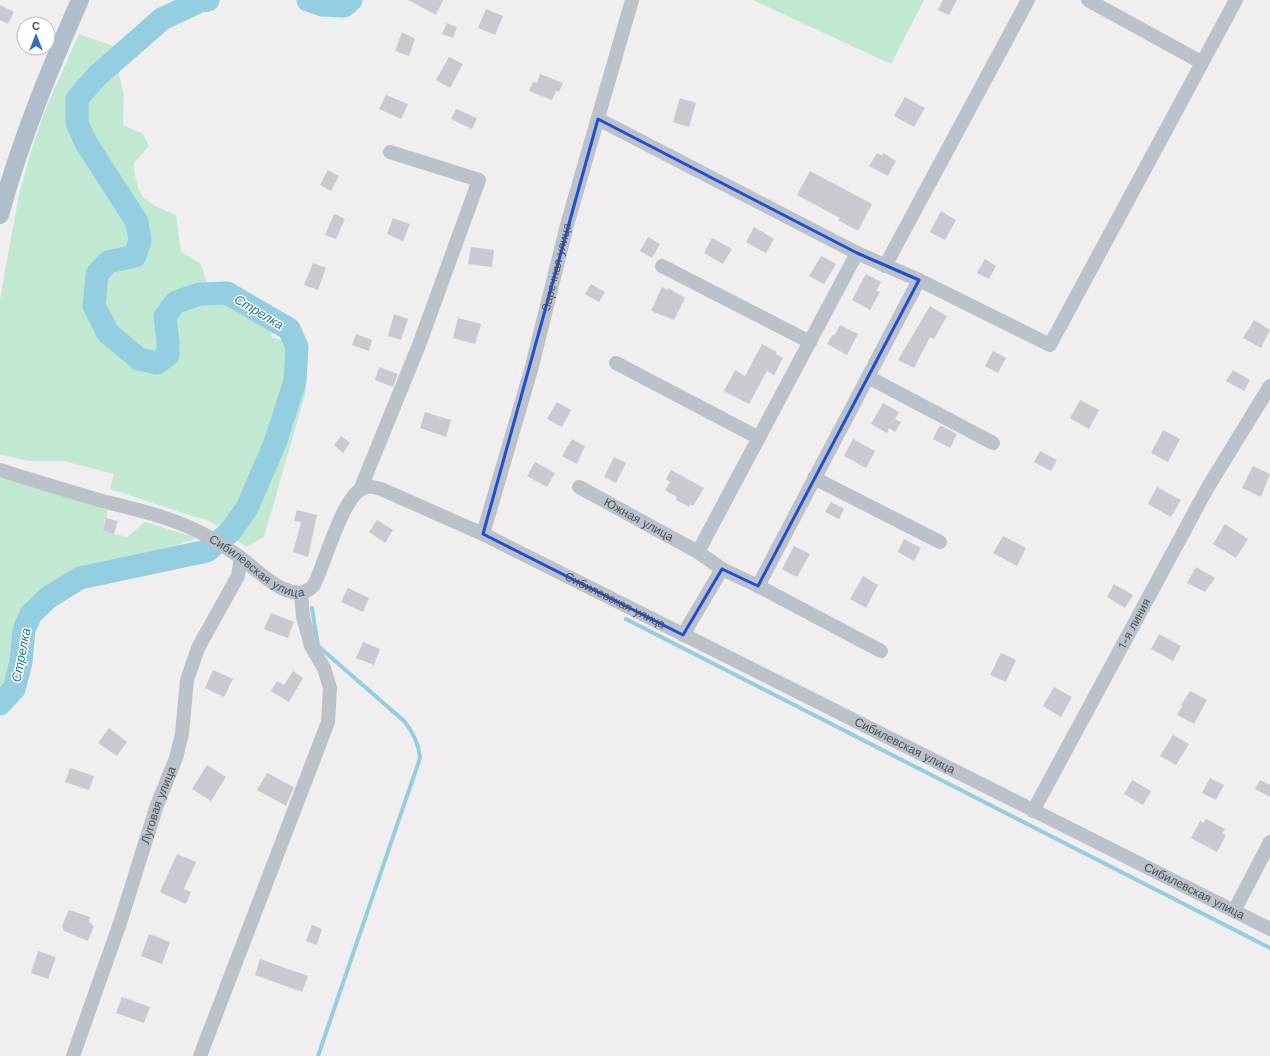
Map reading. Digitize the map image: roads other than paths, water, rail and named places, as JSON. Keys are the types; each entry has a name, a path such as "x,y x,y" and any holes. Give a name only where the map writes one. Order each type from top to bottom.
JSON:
{"main road":[{"path":"0,215 10,176 25,132 77,1"}],"street":[{"name":"Заречная улица","path":"483,534 531,370 567,226 632,0"},
{"path":"885,266 1028,0"},
{"path":"1088,0 1201,62"},
{"path":"598,118 857,253 919,280 1050,345 1201,62 1236,0"},
{"path":"360,490 419,345 479,180 390,152"},
{"path":"698,552 857,253"},
{"path":"662,266 810,342"},
{"path":"758,586 919,280"},
{"path":"616,362 759,438"},
{"path":"868,377 993,443"},
{"name":"1-я линия","path":"1033,811 1205,494 1270,386"},
{"name":"Сибилевская улица","path":"0,470 58,489 175,520 229,549 274,583 293,592 301,593 308,591 314,585 346,508 350,502 360,490 370,486 381,488 483,534 1270,929"},
{"path":"814,478 940,542"},
{"name":"Южная улица","path":"579,487 698,552 722,569 758,586 881,651"},
{"name":"Луговая улица","path":"74,1056 120,923 157,805 176,758 182,734 187,680 198,648 238,576 241,558"},
{"path":"683,635 722,569"},
{"path":"200,1056 328,722 330,688 324,668 311,646 303,617 301,593"},
{"path":"1234,911 1270,842"}],"waterway":[{"name":"Стрелка","path":"0,704 14,689 21,662 24,630 31,614 49,597 80,578 207,551 230,532 247,508 275,443 295,381 297,347 289,329 227,293 200,294 176,302 165,316 168,355 157,363 139,359 108,333 94,306 97,274 108,262 135,256 140,240 137,222 86,143 77,123 77,99 97,76 162,19 200,1 208,0"},
{"name":"Стрелка","path":"308,0 322,5 344,6 351,0"},
{"path":"312,608 318,646 404,721 415,738 420,758 318,1056"},
{"path":"626,619 1270,948"}]}
